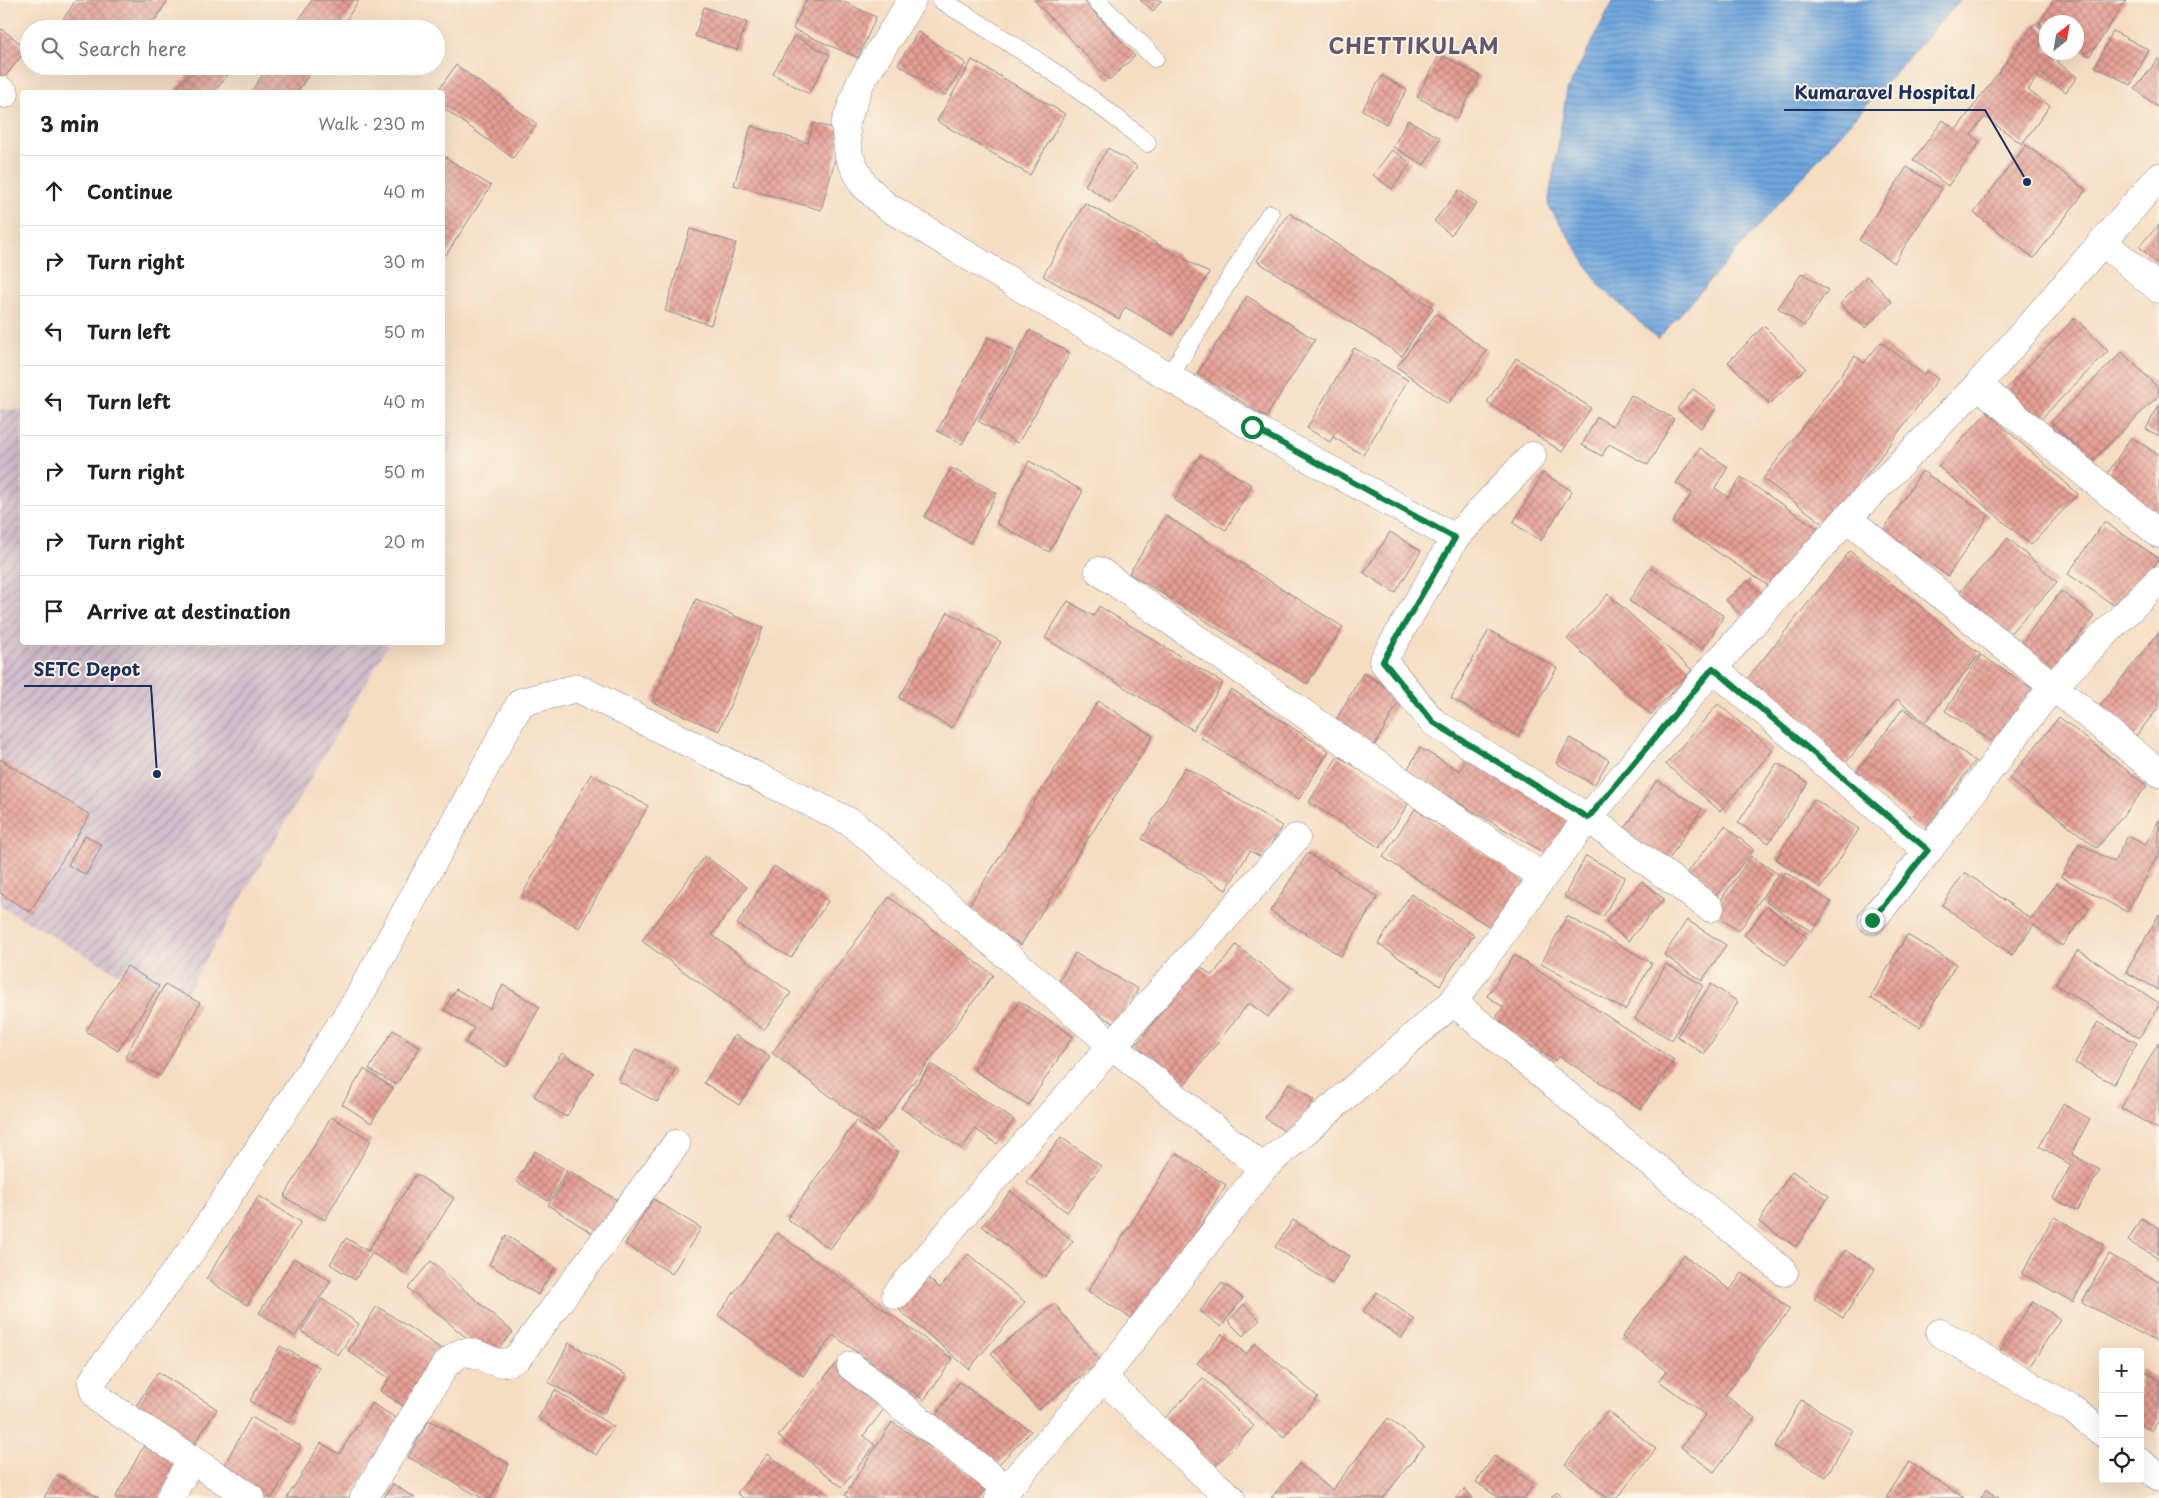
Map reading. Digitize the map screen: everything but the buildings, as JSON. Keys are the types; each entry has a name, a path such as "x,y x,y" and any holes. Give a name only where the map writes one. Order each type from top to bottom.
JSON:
{"street":[{"path":"912,0 860,83 845,125 849,156 863,184 886,206 1252,427 1455,538"},
{"path":"851,1366 1003,1493 1103,1378 1263,1168 1453,1002 1588,818 1713,668 1847,518 1978,385 2159,177"},
{"path":"2103,242 2159,289"},
{"path":"1978,385 2159,534"},
{"path":"1532,456 1455,538 1383,661 1433,722 1588,818 1710,908"},
{"path":"1847,518 2052,687 2159,772"},
{"path":"1099,571 1441,809 1543,877"},
{"path":"1872,920 1928,850 2052,687 2159,580"},
{"path":"1713,668 1928,850"},
{"path":"251,1498 100,1400 94,1391 92,1383 192,1250 356,1002 521,702 577,688 852,824 1113,1046 1263,1168"},
{"path":"896,1295 991,1182 1296,838"},
{"path":"1453,1002 1784,1272"},
{"path":"364,1498 446,1365 460,1353 471,1353 499,1364 509,1363 518,1357 676,1144"},
{"path":"1940,1333 2069,1407 2099,1430"},
{"path":"1103,1378 1231,1498"},
{"path":"170,1498 191,1460"},
{"path":"2144,1465 2159,1478"}],"lane":[{"path":"941,0 1012,43 1120,120 1147,142"},
{"path":"1096,0 1156,58"},
{"path":"1169,376 1270,214"}],"shaded area":[{"path":"0,409 20,410 20,645 388,645 178,1008 0,906"},
{"path":"445,432 453,433 445,467"}],"water":[{"path":"1614,0 1960,0 1658,339 1601,287 1548,205 1567,90"}],"place":[{"name":"Kumaravel Hospital","path":"2027,182"},
{"name":"SETC Depot","path":"157,774"}],"district":[{"name":"CHETTIKULAM","path":"1414,47"}],"route":[{"path":"1252,427 1455,538 1383,661 1433,722 1588,818 1713,668 1928,850 1872,920"}]}
